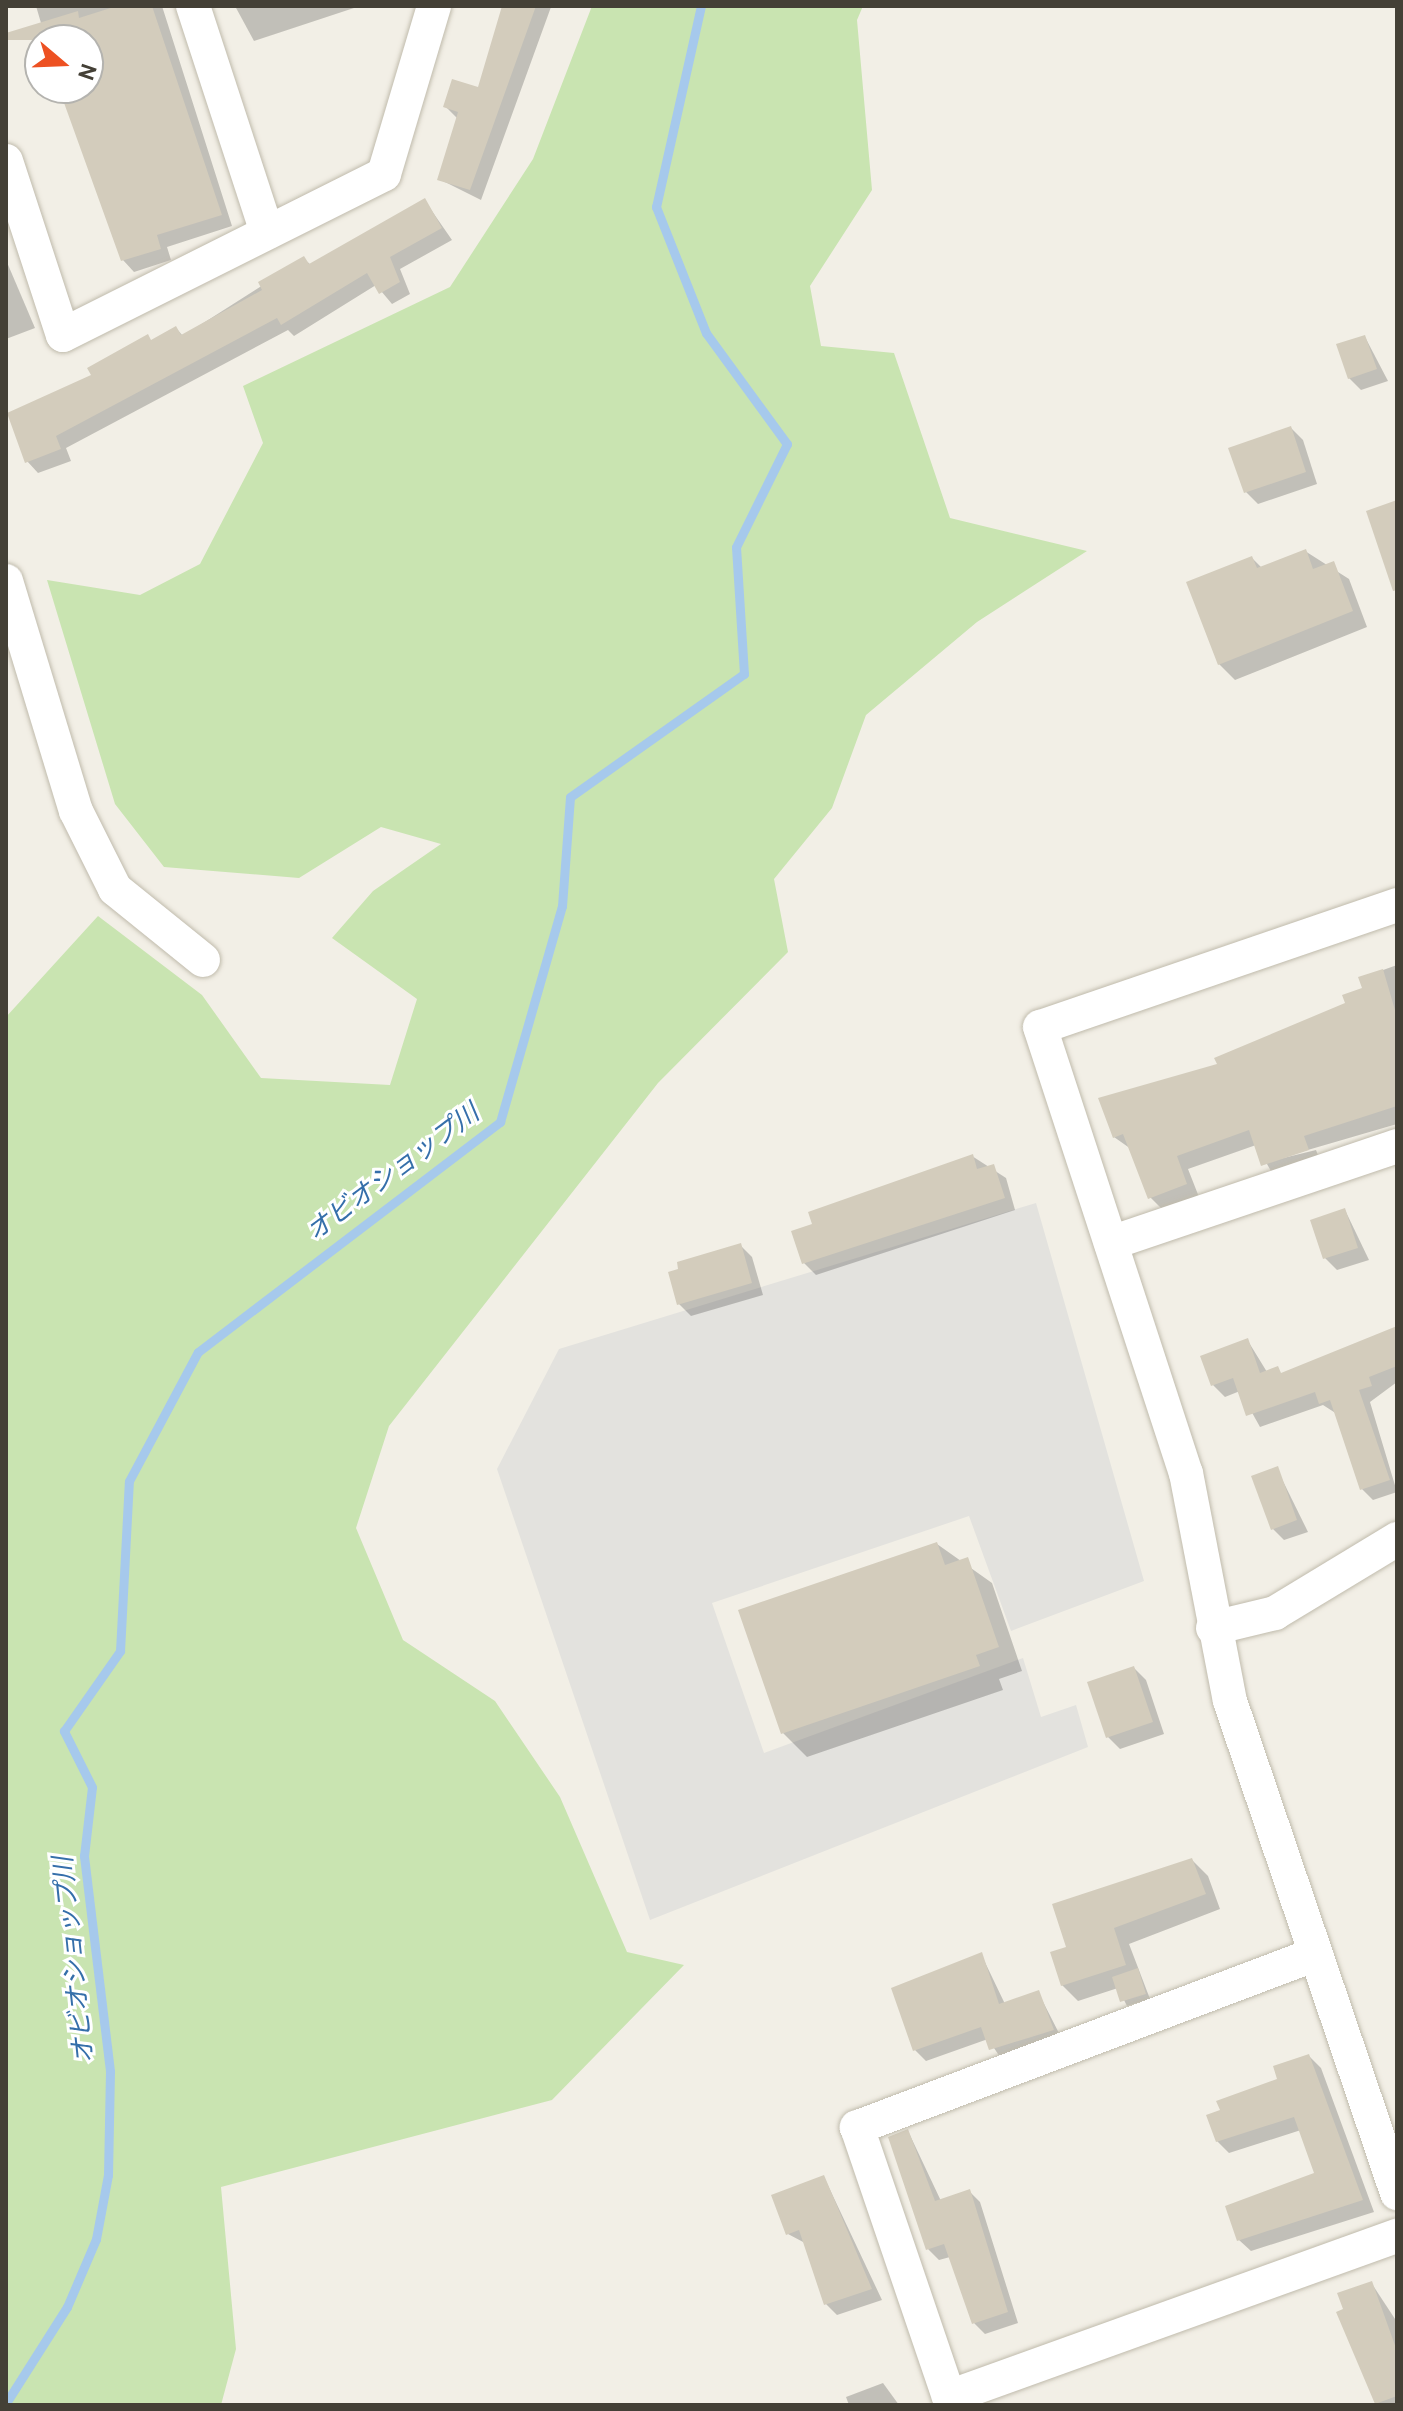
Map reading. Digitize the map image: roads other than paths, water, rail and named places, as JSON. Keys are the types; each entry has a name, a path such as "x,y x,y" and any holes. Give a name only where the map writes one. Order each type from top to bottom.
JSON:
{"street":[{"path":"193,6 267,232"},
{"path":"6,161 63,335 384,174 434,6"},
{"path":"6,581 76,811 115,889 203,960"},
{"path":"1397,905 1040,1027 1186,1473 1213,1628 1230,1701 1397,2193"},
{"path":"1111,1243 1397,1146"},
{"path":"1213,1628 1288,1607 1397,1539"},
{"path":"1316,1954 857,2127 949,2397 1397,2236"}],"waterway":[{"name":"オビオショップ川","path":"6,2403 67,2307 96,2239 108,2175 110,2071 84,1856 92,1787 64,1731 120,1651 129,1481 198,1352 500,1122 562,906 570,797 744,674 736,547 787,444 706,333 656,207 701,6"}]}
